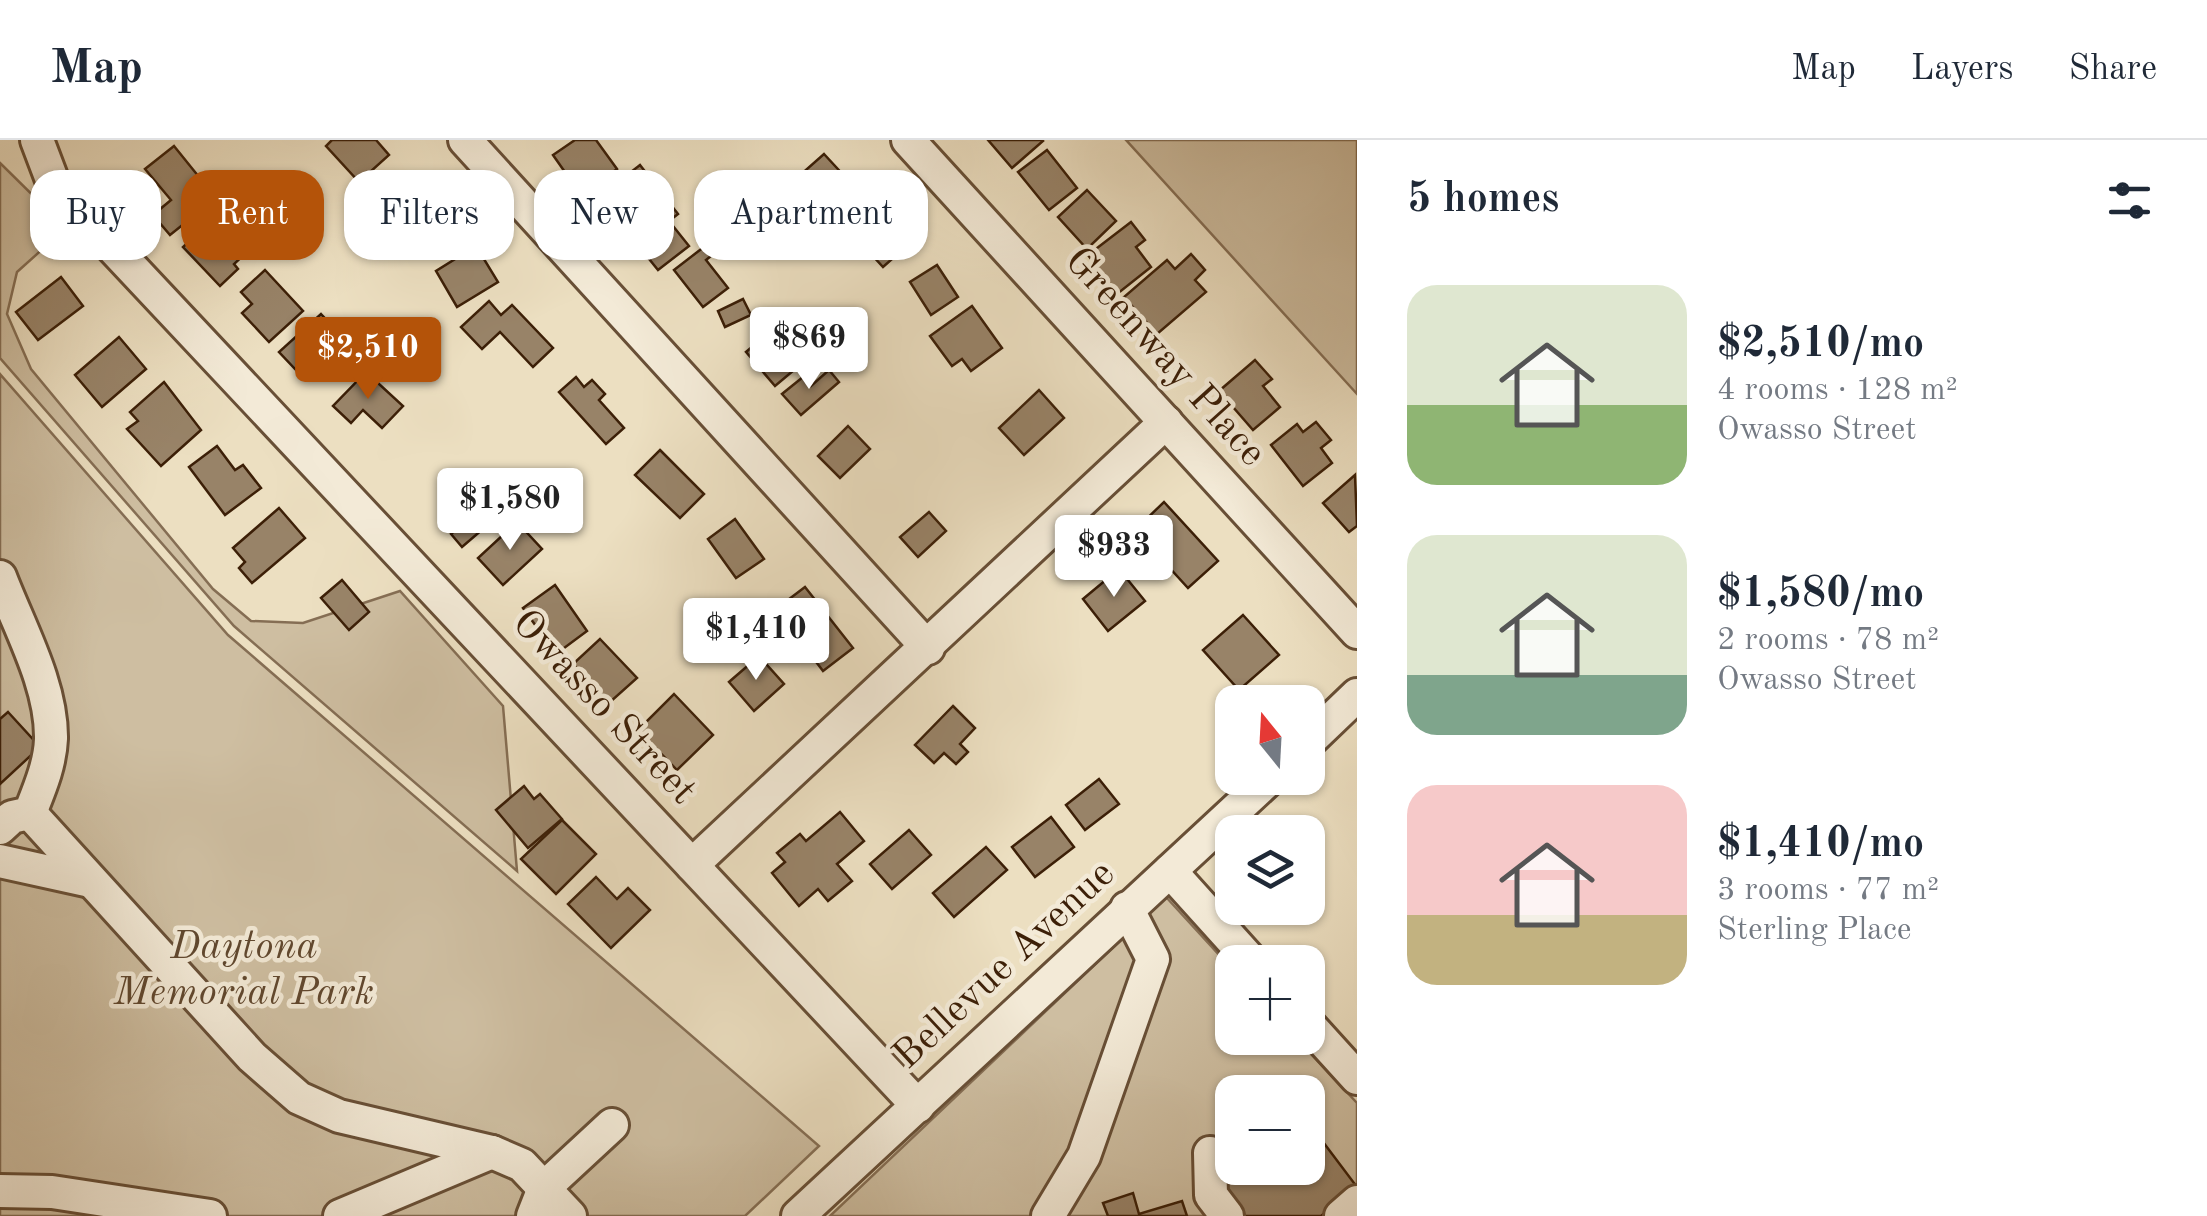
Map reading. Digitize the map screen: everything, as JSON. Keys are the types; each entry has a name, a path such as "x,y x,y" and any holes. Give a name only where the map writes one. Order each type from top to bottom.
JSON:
{"street":[{"name":"Owasso Street","path":"37,140 54,185 918,1106"},
{"path":"464,140 928,648"},
{"name":"Greenway Place","path":"908,140 1357,632"},
{"path":"692,865 1166,422"},
{"path":"0,578 8,613 38,678 51,740 30,813"},
{"path":"1325,726 1357,696"},
{"name":"Bellevue Avenue","path":"798,1216 1252,795"},
{"path":"0,828 12,817 30,813"},
{"path":"30,813 252,1057 299,1098 340,1116 492,1152 522,1164 538,1202 570,1216"},
{"path":"0,861 90,881"},
{"path":"1170,872 1237,945"},
{"path":"1048,1216 1084,1156 1153,959 1127,908"},
{"path":"1325,1043 1357,1078"},
{"path":"538,1202 612,1125"},
{"path":"340,1216 492,1152"},
{"path":"1210,1152 1211,1195 1227,1216"},
{"path":"0,1191 52,1192 210,1216"},
{"path":"1341,1216 1357,1202"}],"green space":[{"path":"1126,140 1357,140 1357,394"},
{"path":"0,163 30,193 30,260 17,272 7,314 31,369 213,589 251,621 303,623 400,591 503,706 517,871 234,626 0,358"},
{"name":"Daytona Memorial Park","path":"0,374 228,635 819,1146 745,1216 0,1216"},
{"path":"1166,897 1215,950 1215,1055 1312,1055 1357,1103 1357,1216 830,1216"}],"building":[{"path":"332,140 376,140 389,155 372,170 348,170 326,146"},
{"path":"575,140 596,140 617,169 564,170 553,155"},
{"path":"988,140 1042,140 1043,141 1012,168"},
{"path":"174,146 193,170 181,170 181,226 170,235 161,224 161,208 171,200 161,188 161,170 145,169"},
{"path":"1047,150 1077,188 1049,210 1018,172"},
{"path":"824,154 839,170 806,170"},
{"path":"1087,190 1116,221 1087,249 1058,217"},
{"path":"1131,222 1145,240 1136,247 1151,267 1117,294 1088,255"},
{"path":"674,227 689,246 674,258"},
{"path":"1191,254 1205,270 1195,280 1206,292 1157,334 1124,297 1167,260 1175,269"},
{"path":"694,255 694,260 706,260 728,288 703,307 674,270"},
{"path":"195,260 238,260 234,264 238,269 220,286"},
{"path":"454,260 485,260 498,282 457,307 436,271"},
{"path":"650,260 671,260 658,270"},
{"path":"937,265 958,297 931,315 910,282"},
{"path":"265,270 303,311 269,342 242,313 252,304 241,292"},
{"path":"61,277 83,306 38,340 16,312"},
{"path":"743,299 751,315 725,327 718,311"},
{"path":"489,301 501,315 512,305 553,348 533,367 500,332 482,349 461,327"},
{"path":"972,306 1002,348 971,371 962,359 952,366 930,336"},
{"path":"321,314 352,347 324,373 309,357 296,370 279,352"},
{"path":"784,320 813,354 775,386 746,352"},
{"path":"119,337 146,369 102,407 75,375"},
{"path":"1255,360 1272,379 1263,386 1280,407 1253,430 1219,391"},
{"path":"829,370 839,382 801,415 782,394 803,377 811,386"},
{"path":"366,372 403,406 382,428 363,410 351,423 333,406"},
{"path":"576,377 584,387 592,380 605,394 599,400 624,428 606,444 559,392"},
{"path":"164,382 201,430 161,466 127,429 138,421 130,412"},
{"path":"1039,390 1064,418 1024,455 999,428"},
{"path":"1316,422 1331,440 1321,448 1332,463 1303,486 1271,445 1297,424 1303,432"},
{"path":"848,426 870,449 840,478 818,456"},
{"path":"217,446 235,470 243,465 261,488 225,515 189,467"},
{"path":"660,450 704,494 680,518 635,475"},
{"path":"475,475 505,510 462,547 451,534 465,522 446,501"},
{"path":"1355,475 1357,526 1349,532 1323,503"},
{"path":"1164,502 1218,561 1188,588 1135,530"},
{"path":"279,508 305,538 252,583 239,568 245,562 233,548"},
{"path":"929,512 946,531 918,557 900,537"},
{"path":"735,519 764,559 736,578 708,539"},
{"path":"517,522 542,549 503,585 478,558"},
{"path":"1119,569 1145,601 1108,631 1083,599"},
{"path":"342,580 369,612 349,630 321,598"},
{"path":"555,585 587,631 556,654 523,608"},
{"path":"805,587 853,648 823,671 776,609"},
{"path":"1243,615 1279,655 1245,685 1234,685 1203,650"},
{"path":"600,639 637,678 609,703 573,664"},
{"path":"759,656 784,684 754,711 729,682"},
{"path":"674,694 713,735 677,770 638,730"},
{"path":"953,706 975,728 960,744 968,752 956,764 944,753 934,763 915,745"},
{"path":"8,712 40,747 0,784 0,719"},
{"path":"1099,779 1119,804 1085,830 1066,805"},
{"path":"524,786 534,799 540,794 562,819 528,848 496,810"},
{"path":"840,812 864,841 837,864 852,881 828,901 818,889 799,906 772,873 785,862 777,853 800,834 806,841"},
{"path":"1051,817 1074,847 1035,877 1012,847"},
{"path":"562,820 596,854 556,894 521,859"},
{"path":"909,830 931,855 892,889 870,864"},
{"path":"986,847 1007,870 954,917 933,893"},
{"path":"596,877 617,899 628,888 650,910 611,948 568,904"},
{"path":"1325,1145 1357,1187 1321,1216 1242,1216 1219,1187 1325,1185"},
{"path":"1133,1193 1139,1214 1182,1201 1187,1216 1108,1216 1103,1203"}]}
